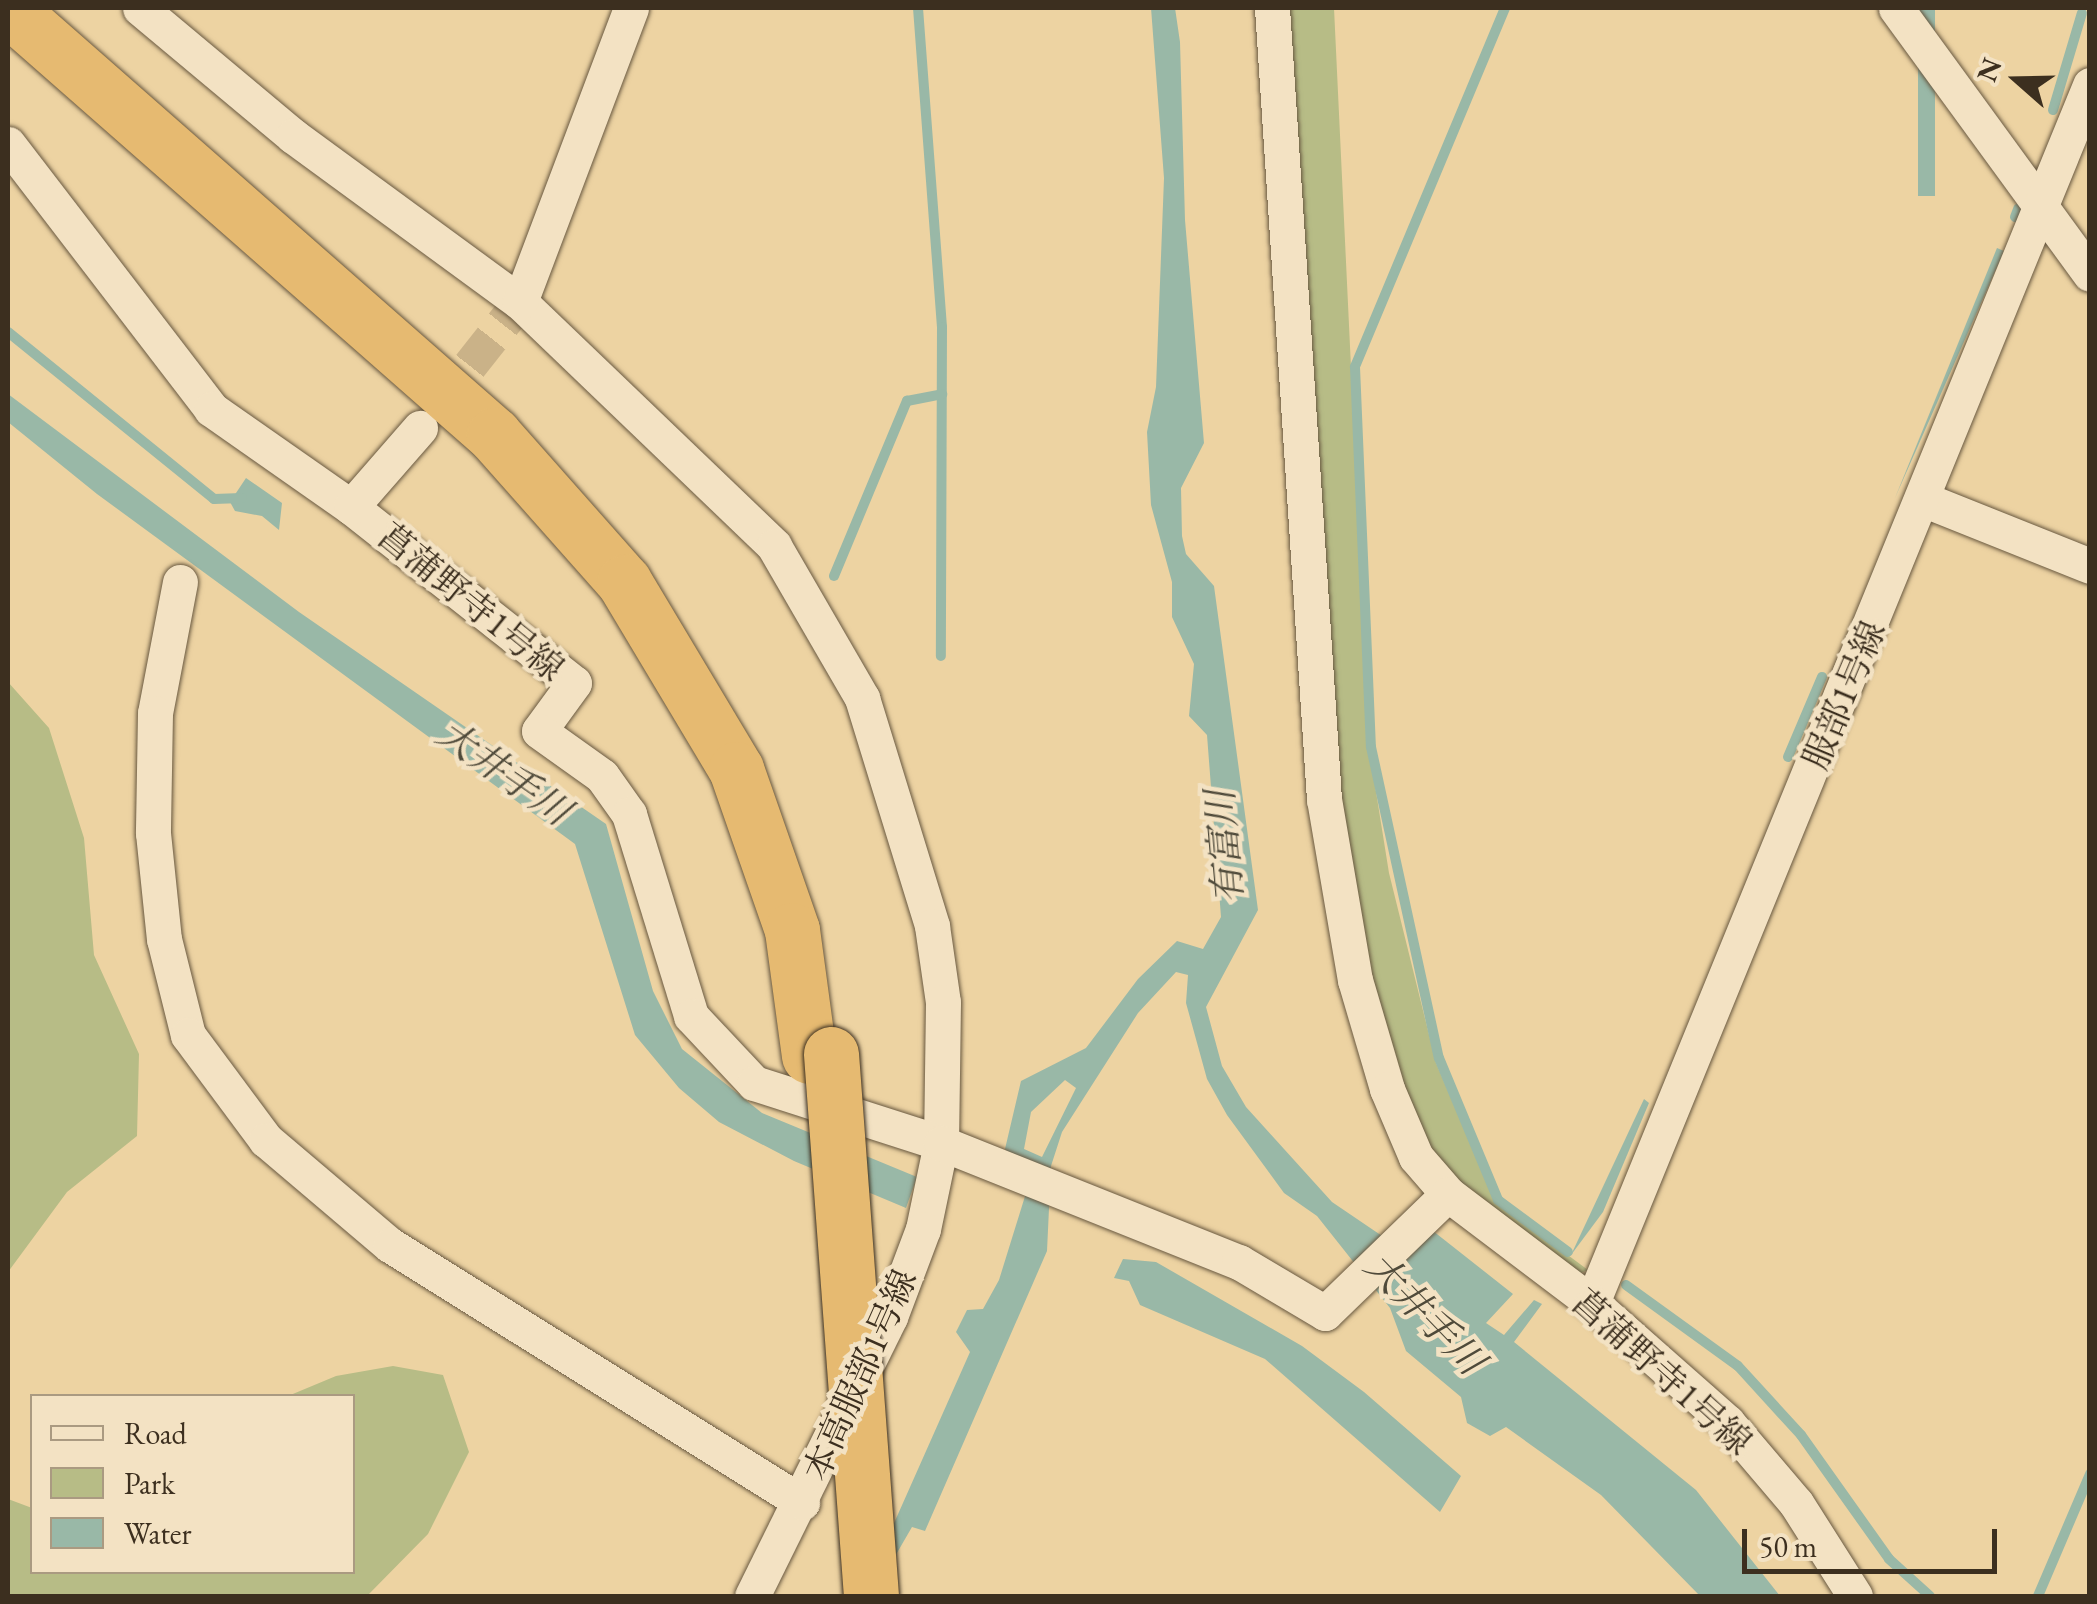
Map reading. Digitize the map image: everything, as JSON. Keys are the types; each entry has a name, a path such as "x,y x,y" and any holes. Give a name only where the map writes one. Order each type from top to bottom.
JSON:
{"highway":[{"path":"8,8 494,435 624,582 736,769 792,930 820,1055 852,1596"},
{"path":"36,8 509,420 641,566 696,650 786,835 820,1055 871,1596"}],"street":[{"name":"本高服部1号線","path":"140,8 293,136 520,302 774,546 862,698 932,926 944,1002 952,1148 890,1317 802,1502 752,1596"},
{"path":"520,302 631,8"},
{"name":"菖蒲野寺1号線","path":"1272,8 1324,798 1355,980 1387,1089 1416,1157 1441,1201 1592,1303 1727,1422 1796,1503 1855,1596"},
{"path":"1896,8 2090,274"},
{"name":"服部1号線","path":"1592,1303 1924,500 2090,85"},
{"name":"菖蒲野寺1号線","path":"8,144 211,409 351,507 574,683 539,731 602,776 628,814 691,1016 720,1054 787,1099 952,1148"},
{"path":"351,507 420,428"},
{"path":"1924,500 2090,566"},
{"path":"180,582 155,713 154,833 164,940 188,1035 266,1140 390,1245 802,1502"},
{"path":"952,1148 1239,1262 1325,1313 1441,1201"}],"green space":[{"path":"1278,8 1334,8 1369,748 1389,873 1436,1063 1495,1201 1588,1270 1576,1275 1450,1182 1398,1092 1338,828"},
{"path":"8,682 49,728 84,838 94,955 139,1054 137,1136 67,1192 8,1272"},
{"path":"393,1366 443,1375 469,1452 428,1534 367,1596 8,1596 8,1499 30,1507 30,1574 355,1574 355,1394 293,1394 336,1376"}],"water":[{"path":"1151,8 1175,8 1180,42 1185,220 1204,443 1181,488 1182,536 1186,554 1214,586 1258,910 1206,1007 1222,1066 1246,1107 1332,1202 1388,1240 1428,1227 1513,1294 1486,1323 1504,1335 1534,1300 1542,1304 1514,1342 1696,1490 1780,1596 1700,1596 1601,1495 1506,1427 1490,1436 1467,1423 1461,1397 1406,1351 1390,1308 1317,1216 1284,1193 1227,1115 1207,1079 1186,1003 1188,975 1176,972 1138,1013 1062,1132 1051,1166 1047,1251 925,1531 912,1527 872,1596 875,1566 970,1352 956,1332 967,1310 983,1309 999,1280 1026,1193 1005,1149 1021,1081 1086,1048 1138,979 1177,941 1203,949 1221,917 1207,735 1189,716 1194,664 1172,617 1172,582 1151,505 1147,432 1156,387 1164,178","holes":["1065,1080 1076,1088 1042,1157 1024,1149 1031,1112"]},
{"path":"1918,8 1935,8 1935,196 1918,196"},
{"path":"1997,248 2004,251 1895,498"},
{"name":"大井手川","path":"8,394 299,612 606,824 653,991 682,1049 762,1113 917,1177 906,1208 794,1161 719,1122 679,1088 635,1035 575,844 97,494 8,422"},
{"path":"246,478 282,503 279,530 262,516 235,511 230,502"},
{"path":"1644,1099 1649,1103 1603,1212 1571,1255"},
{"path":"1123,1259 1156,1262 1302,1346 1364,1392 1461,1476 1440,1512 1265,1359 1140,1305 1129,1281 1114,1278"}],"waterway":[{"path":"918,8 942,327 941,656"},
{"path":"1505,8 1355,367 1371,747 1439,1058 1498,1200 1568,1252"},
{"path":"2053,110 2082,13"},
{"path":"2015,217 2018,209"},
{"path":"8,332 214,499 242,498"},
{"path":"834,576 907,401 942,394"},
{"path":"1788,757 1822,677"},
{"path":"1626,1285 1738,1366 1801,1435 1889,1559 1930,1596"},
{"path":"2038,1596 2090,1474"}],"tunnel":[{"path":"437,407 520,302"}],"water label":[{"name":"有富川","path":"1224,847"}]}
